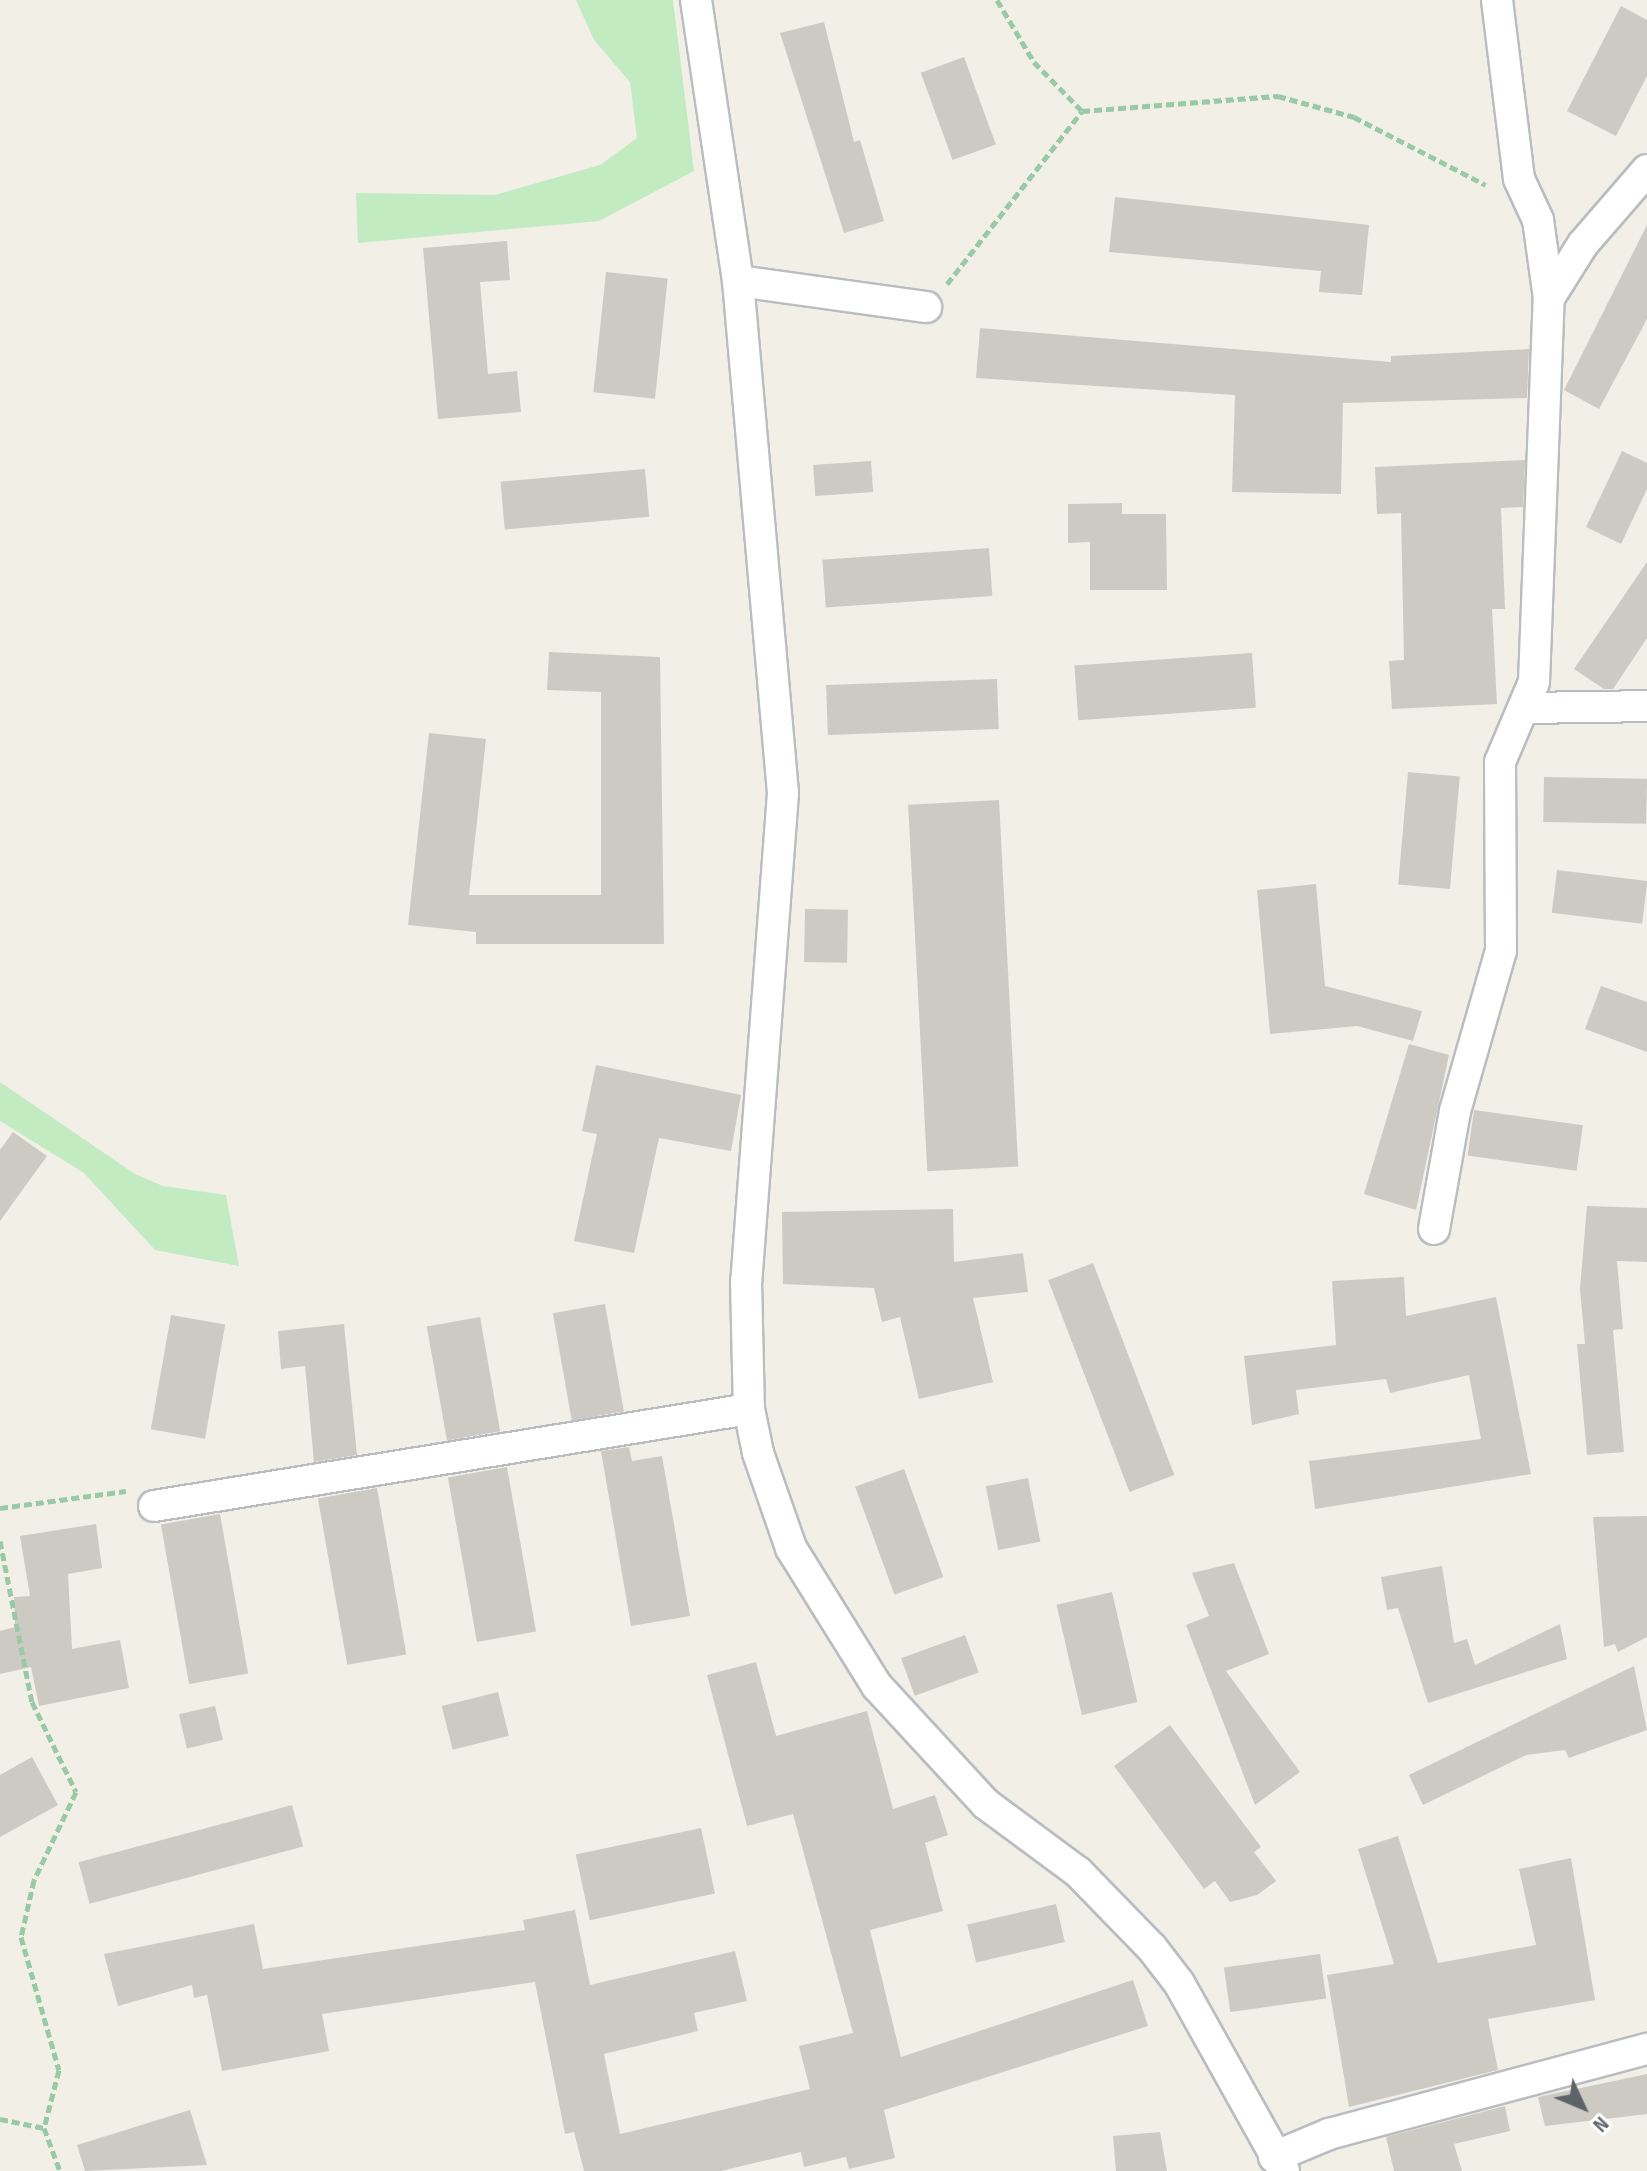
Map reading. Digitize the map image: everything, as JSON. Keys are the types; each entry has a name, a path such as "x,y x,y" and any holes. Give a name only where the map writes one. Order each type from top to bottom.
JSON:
{"street":[{"path":"696,0 738,281 783,793 746,1281 749,1409 791,1548 847,1643 986,1804 1078,1872 1152,1948 1179,1983 1279,2164 1329,2134 1647,2049"},
{"path":"1434,1229 1455,1111 1501,951 1500,762 1526,708 1534,682 1549,298 1538,220 1519,179 1497,0"},
{"path":"1549,298 1583,244 1647,170"},
{"path":"738,281 926,307"},
{"path":"1526,708 1647,706"},
{"path":"154,1506 749,1409"}],"path":[{"path":"997,0 1034,62 1082,111"},
{"path":"926,307 1082,111 1278,96 1354,117 1479,186 1519,179"},
{"path":"0,1508 132,1491 154,1506"},
{"path":"0,1541 32,1702 76,1792 34,1880 21,1937 59,2070 44,2128 60,2171"},
{"path":"0,2119 44,2128"}],"green space":[{"path":"576,0 673,0 694,171 599,221 358,243 356,193 495,195 600,165 637,138 630,82 594,40"},
{"path":"0,1082 135,1174 163,1186 226,1195 239,1266 155,1250 84,1173 0,1121"}],"building":[{"path":"1621,6 1647,20 1647,76 1616,136 1567,111"},
{"path":"824,22 854,142 860,140 884,221 844,233 780,33"},
{"path":"964,57 996,144 953,160 921,73"},
{"path":"1115,197 1369,225 1362,295 1319,292 1321,271 1109,252"},
{"path":"1647,225 1647,319 1599,409 1564,390"},
{"path":"507,241 510,280 480,282 488,374 517,371 521,412 438,419 423,248"},
{"path":"606,272 668,278 655,399 593,392"},
{"path":"980,328 1391,362 1391,356 1529,349 1527,398 1343,403 1341,494 1232,492 1235,395 976,378"},
{"path":"1622,451 1647,463 1647,489 1621,544 1586,527"},
{"path":"1525,460 1523,507 1501,508 1505,609 1492,609 1497,704 1392,709 1389,661 1404,660 1401,513 1377,514 1375,467"},
{"path":"871,461 873,492 815,496 813,465"},
{"path":"645,469 649,517 505,529 501,482"},
{"path":"1122,503 1122,514 1166,514 1167,590 1090,590 1090,542 1068,543 1068,504"},
{"path":"989,548 992,596 826,608 822,560"},
{"path":"1647,562 1647,638 1613,689 1604,689 1574,669"},
{"path":"549,652 660,657 664,944 476,944 476,932 408,925 429,733 486,739 469,895 601,895 601,692 547,690"},
{"path":"1252,653 1256,708 1078,720 1074,665"},
{"path":"997,679 999,729 828,735 826,685"},
{"path":"1408,772 1460,777 1450,889 1398,885"},
{"path":"1544,777 1647,779 1646,824 1543,822"},
{"path":"999,800 1018,1166 927,1171 908,805"},
{"path":"1557,870 1647,881 1642,924 1552,913"},
{"path":"1316,884 1325,986 1422,1011 1413,1041 1357,1026 1270,1034 1257,890"},
{"path":"805,909 848,910 847,963 804,962"},
{"path":"1601,986 1647,1002 1647,1052 1585,1029"},
{"path":"1409,1044 1449,1055 1416,1210 1364,1194"},
{"path":"596,1065 741,1095 731,1151 659,1138 634,1253 574,1241 597,1134 582,1131"},
{"path":"1474,1110 1583,1125 1577,1171 1468,1156"},
{"path":"13,1132 47,1156 0,1221 0,1150"},
{"path":"1587,1206 1647,1208 1647,1262 1617,1261 1623,1329 1613,1330 1624,1452 1587,1455 1577,1344 1585,1344 1580,1289"},
{"path":"953,1209 954,1262 1023,1253 1028,1292 973,1298 993,1382 919,1399 900,1317 882,1322 874,1288 783,1284 782,1212"},
{"path":"1093,1263 1174,1475 1130,1492 1048,1280"},
{"path":"1404,1277 1406,1316 1496,1297 1531,1474 1315,1509 1309,1461 1481,1439 1469,1375 1390,1393 1386,1379 1296,1390 1299,1414 1252,1425 1244,1356 1336,1345 1332,1281"},
{"path":"605,1304 624,1411 572,1421 553,1313"},
{"path":"171,1315 225,1325 205,1439 151,1429"},
{"path":"480,1317 500,1431 447,1441 427,1326"},
{"path":"344,1324 357,1455 314,1462 305,1366 281,1369 278,1331"},
{"path":"629,1447 632,1461 662,1456 690,1616 631,1626 601,1451"},
{"path":"507,1467 536,1631 477,1642 448,1477"},
{"path":"904,1469 943,1577 894,1595 855,1487"},
{"path":"1028,1478 1040,1542 998,1550 986,1486"},
{"path":"377,1488 406,1654 347,1665 318,1498"},
{"path":"220,1514 248,1674 189,1684 161,1524"},
{"path":"1647,1516 1647,1637 1618,1652 1615,1644 1604,1647 1593,1517"},
{"path":"96,1524 102,1568 68,1574 72,1649 120,1640 129,1688 39,1706 31,1667 0,1674 0,1631 15,1627 14,1597 30,1596 20,1536"},
{"path":"1234,1563 1269,1654 1226,1671 1300,1772 1255,1805 1186,1625 1209,1616 1192,1573"},
{"path":"1442,1566 1454,1643 1467,1639 1475,1665 1560,1624 1567,1659 1428,1703 1398,1608 1387,1610 1381,1577"},
{"path":"1112,1592 1137,1702 1082,1715 1056,1605"},
{"path":"965,1635 979,1673 915,1696 901,1658"},
{"path":"756,1662 776,1736 867,1711 893,1809 935,1795 948,1835 925,1843 943,1911 870,1930 901,2057 1133,1980 1148,2026 884,2110 895,2158 849,2169 846,2157 804,2167 801,2152 721,2171 584,2171 574,2132 565,2134 535,1982 322,2014 329,2051 222,2071 207,1995 194,1998 192,1985 118,2006 104,1954 254,1924 263,1969 525,1930 523,1920 575,1910 590,1985 735,1951 747,2001 694,2013 698,2031 604,2054 620,2134 810,2089 799,2046 853,2033 793,1814 747,1826 707,1675"},
{"path":"1634,1666 1647,1730 1569,1758 1565,1750 1526,1755 1423,1805 1409,1775"},
{"path":"498,1692 509,1736 453,1750 442,1706"},
{"path":"215,1706 223,1740 187,1748 179,1714"},
{"path":"1170,1725 1261,1847 1254,1852 1276,1881 1257,1895 1230,1902 1215,1881 1204,1889 1114,1766"},
{"path":"32,1757 58,1805 0,1837 0,1775"},
{"path":"292,1805 303,1847 90,1904 79,1862"},
{"path":"701,1828 715,1894 590,1920 576,1855"},
{"path":"1398,1836 1438,1963 1536,1945 1519,1869 1571,1858 1595,2000 1488,2019 1498,2070 1349,2107 1327,1975 1394,1964 1358,1849"},
{"path":"1056,1904 1065,1942 976,1962 967,1924"},
{"path":"1320,1954 1326,1999 1230,2012 1224,1967"},
{"path":"1647,2074 1647,2114 1545,2126 1538,2097"},
{"path":"1505,2106 1510,2131 1454,2144 1462,2171 1394,2171 1386,2137"},
{"path":"190,2110 207,2165 85,2171 77,2145"},
{"path":"1160,2132 1167,2171 1116,2171 1113,2136"}]}
